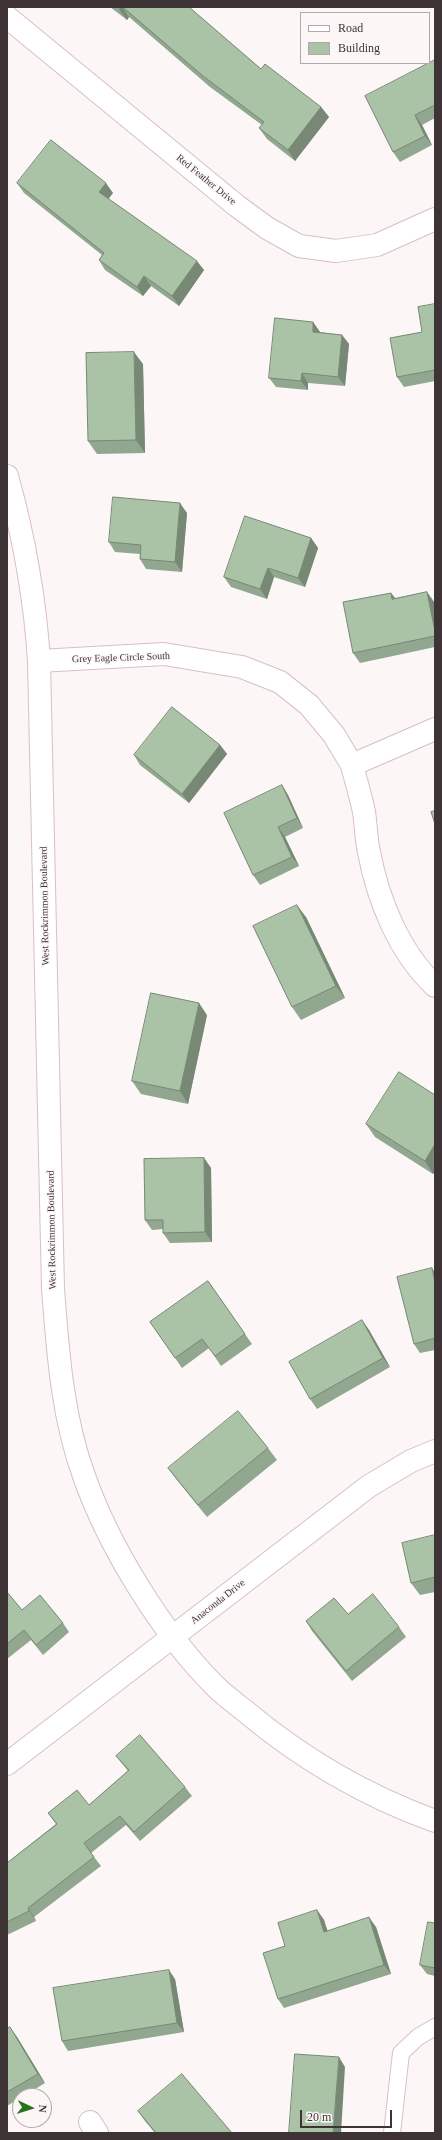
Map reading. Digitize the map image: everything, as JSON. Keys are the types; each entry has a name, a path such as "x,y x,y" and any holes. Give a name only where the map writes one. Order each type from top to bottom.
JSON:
{"street":[{"name":"Red Feather Drive","path":"7,17 237,206 267,228 299,246 336,251 378,245 435,219"},
{"name":"West Rockrimmon Boulevard","path":"7,476 20,523 34,601 39,661 54,1289 59,1364 68,1420 84,1476 108,1530 135,1580 172,1637 215,1686 279,1739 346,1781 406,1810 435,1821"},
{"name":"Grey Eagle Circle South","path":"39,661 164,654 242,667 280,682 310,705 334,735 352,765 364,813 369,852 379,893 397,935 422,974 435,986"},
{"path":"352,765 435,729"},
{"name":"Anaconda Drive","path":"7,1764 369,1486 411,1461 435,1451"}],"lane":[{"path":"392,2133 401,2053 418,2037 435,2027"}],"building":[{"path":"123,7 189,7 261,69 265,64 321,107 288,150 259,128 264,122 203,76"},
{"path":"435,60 435,105 415,115 425,136 393,152 365,96 427,64 430,64"},
{"path":"51,140 106,183 99,192 197,261 172,296 144,276 137,287 99,260 104,253 17,183"},
{"path":"435,304 435,370 397,377 390,338 422,332 418,307"},
{"path":"275,318 313,322 313,332 342,335 338,377 302,373 301,381 269,378"},
{"path":"134,352 136,440 88,441 86,353"},
{"path":"113,497 180,503 175,562 140,559 141,545 109,542"},
{"path":"245,516 311,538 298,578 268,568 260,589 224,577"},
{"path":"427,592 435,636 353,653 343,602 391,593 392,599"},
{"path":"172,707 220,745 182,794 134,755"},
{"path":"282,785 297,818 278,827 292,857 253,875 224,813"},
{"path":"435,811 435,824 431,812"},
{"path":"297,905 336,986 292,1007 253,926"},
{"path":"151,993 199,1003 180,1091 132,1081"},
{"path":"399,1072 435,1095 435,1144 425,1161 366,1124"},
{"path":"204,1158 205,1232 163,1233 163,1220 145,1220 144,1159"},
{"path":"432,1268 435,1282 435,1338 414,1344 397,1277"},
{"path":"208,1281 245,1334 215,1356 202,1339 175,1358 150,1322"},
{"path":"362,1320 383,1358 310,1399 289,1362"},
{"path":"238,1411 268,1448 198,1505 168,1468"},
{"path":"435,1535 435,1577 411,1583 402,1543"},
{"path":"7,1592 22,1610 40,1595 63,1623 36,1645 24,1630 7,1644"},
{"path":"373,1594 399,1627 346,1671 306,1621 334,1598 348,1614"},
{"path":"140,1735 185,1787 134,1832 120,1816 84,1843 94,1857 28,1908 29,1911 7,1922 7,1863 57,1824 48,1813 77,1790 89,1805 129,1770 116,1756"},
{"path":"317,1910 324,1932 369,1917 384,1965 278,1999 263,1953 285,1946 278,1923"},
{"path":"428,1922 435,1923 435,1968 420,1965"},
{"path":"169,1970 177,2023 62,2041 53,1988"},
{"path":"10,2027 38,2074 7,2092 7,2029"},
{"path":"295,2054 339,2057 333,2133 289,2133"},
{"path":"182,2074 232,2133 156,2133 138,2111"}]}
